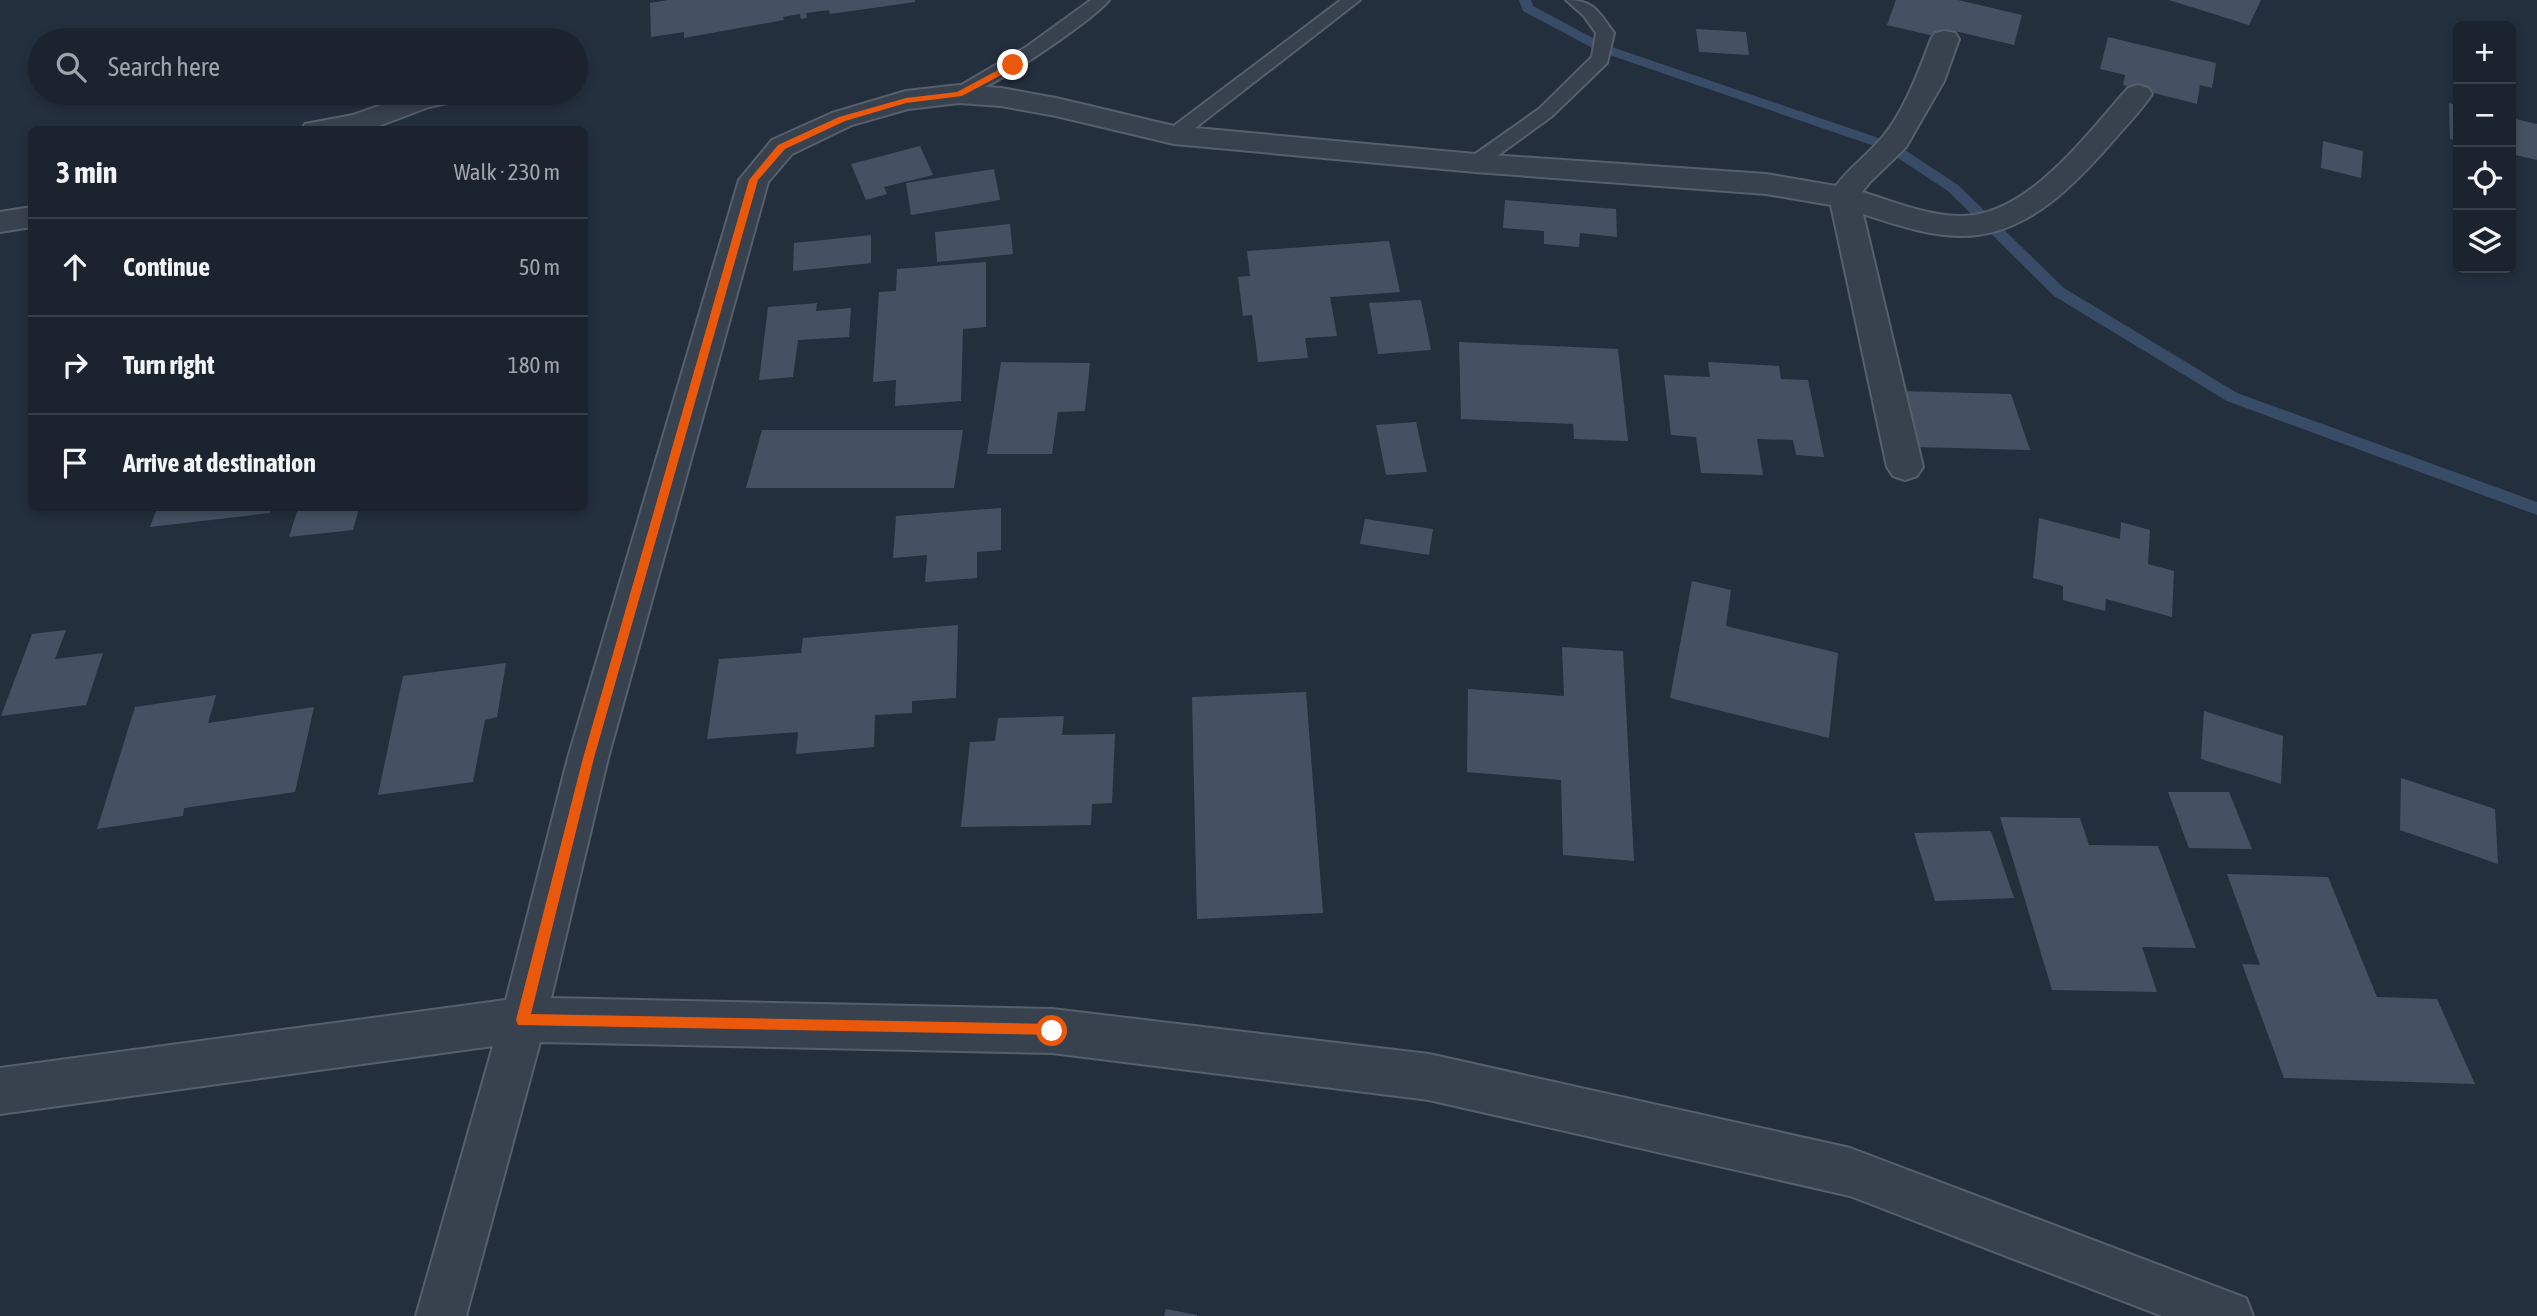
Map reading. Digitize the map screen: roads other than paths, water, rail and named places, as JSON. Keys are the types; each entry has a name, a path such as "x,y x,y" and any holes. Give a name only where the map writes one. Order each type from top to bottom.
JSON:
{"street":[{"path":"1905,467 1844,197 1859,175 1891,147 1930,81 1945,39"},
{"path":"441,1316 523,1020 589,758 754,180 782,147 842,119 906,100 959,94 1001,97 1056,107 1174,135 1475,163 1766,184 1844,197 1936,222 1962,226 1990,224 2041,197 2138,94"},
{"path":"340,126 358,123 408,105"},
{"path":"0,222 28,218"},
{"path":"0,1091 523,1020 1052,1031 1429,1077 1850,1172 2228,1316"}],"lane":[{"path":"959,94 1013,65 1101,0"},
{"path":"1174,135 1352,0"},
{"path":"1475,163 1545,113 1601,59 1605,33 1590,12 1574,0"}],"waterway":[{"path":"1525,0 1527,8 1602,48 1891,147 1953,188 2059,292 2232,397 2537,509"}]}
